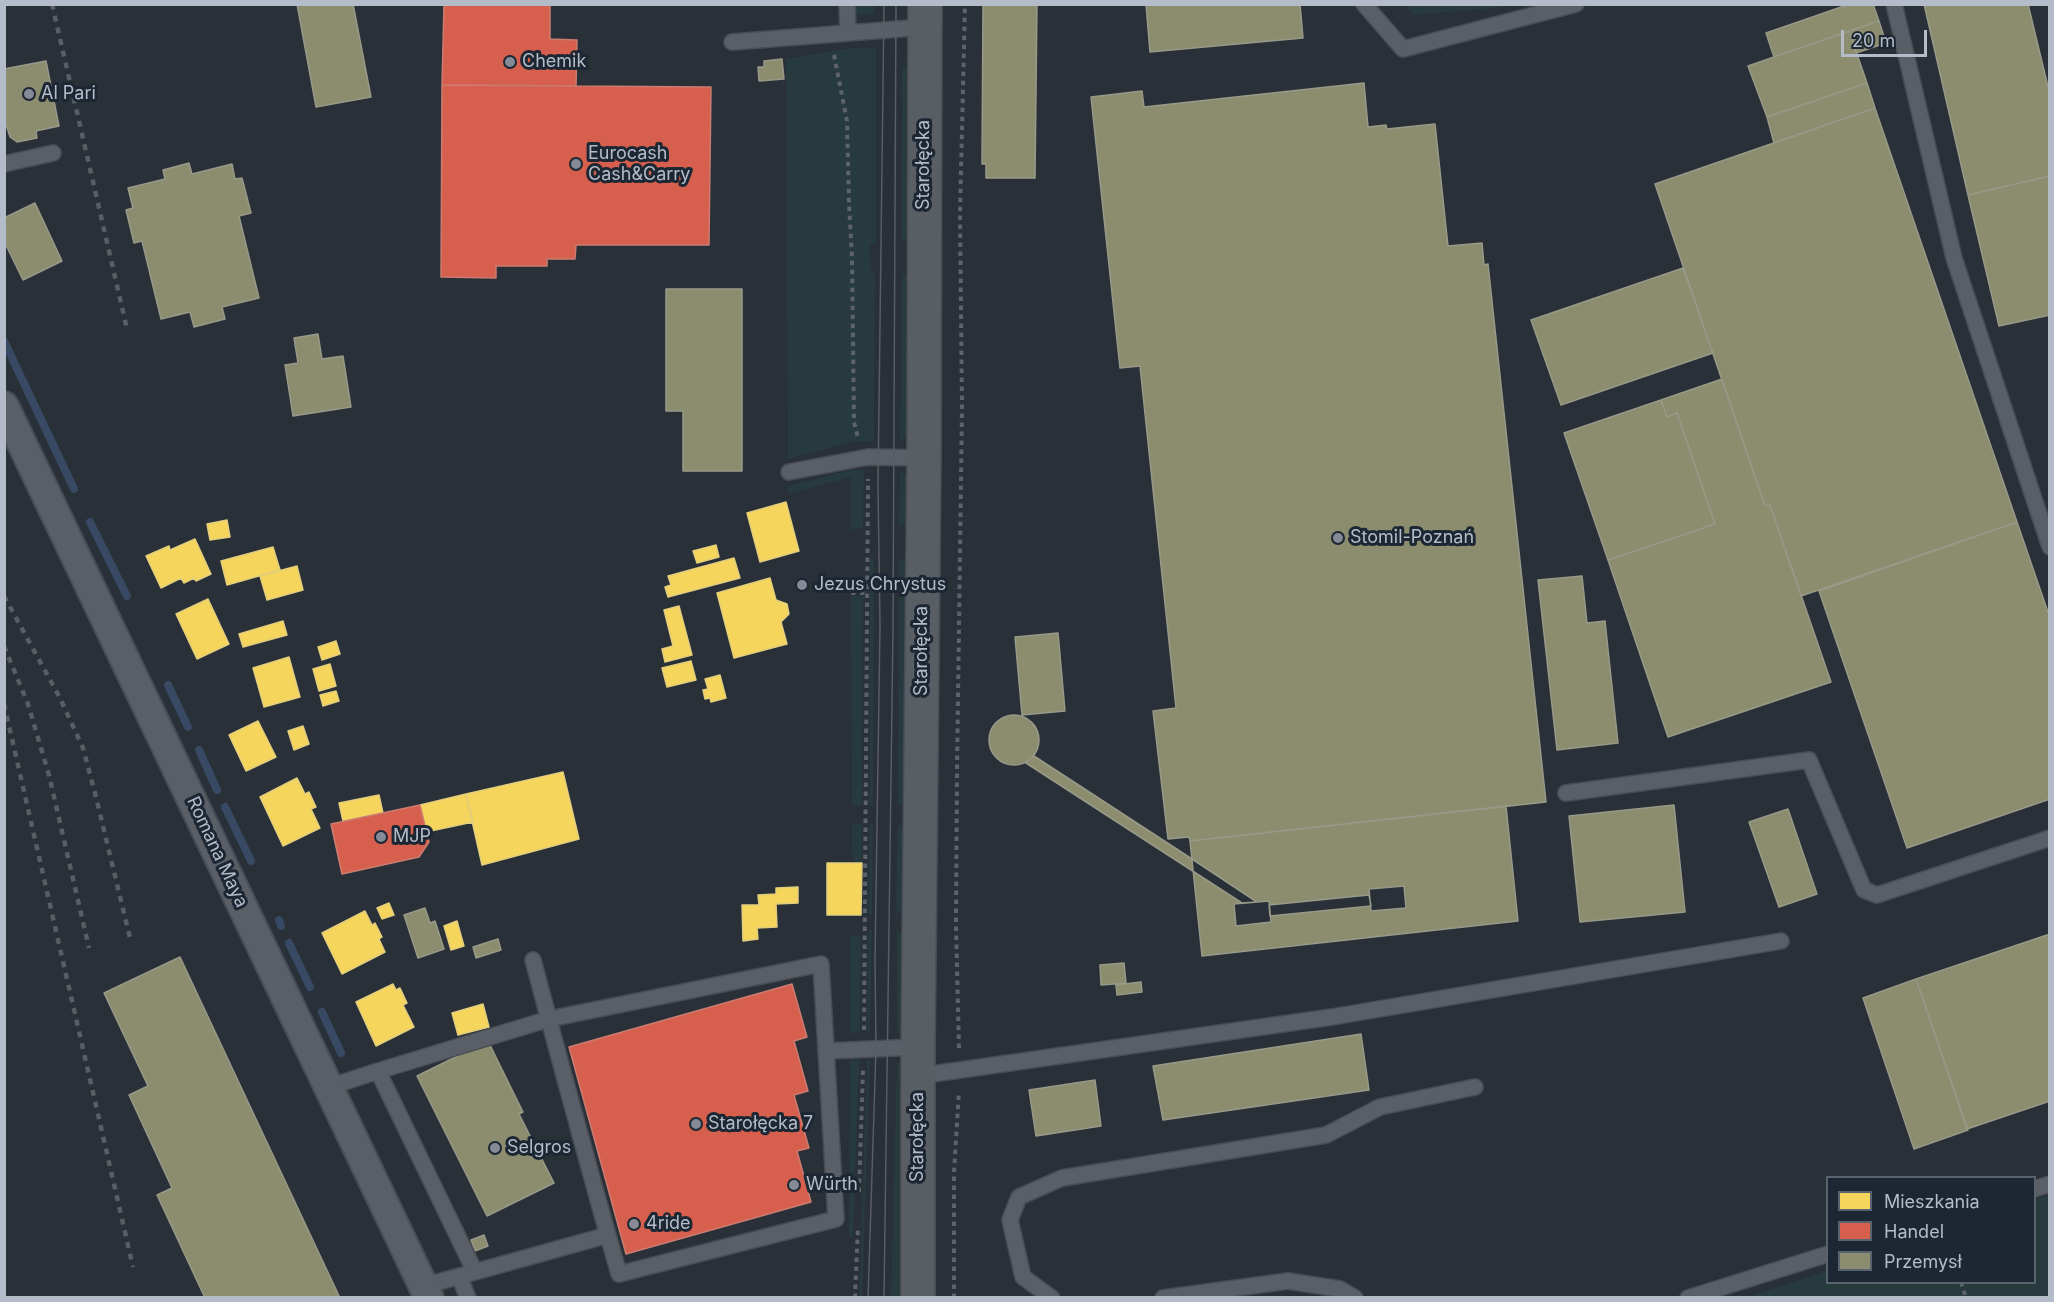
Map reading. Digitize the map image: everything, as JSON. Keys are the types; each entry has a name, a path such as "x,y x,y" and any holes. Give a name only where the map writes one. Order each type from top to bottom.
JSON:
{"street":[{"name":"Starołęcka","path":"918,1298 925,16"},
{"name":"Romana Maya","path":"4,406 426,1292"}],"lane":[{"path":"847,4 848,32"},
{"path":"1364,4 1403,49 1576,4"},
{"path":"1894,4 1954,258 2049,547"},
{"path":"732,42 848,32 925,16"},
{"path":"4,164 53,153"},
{"path":"789,472 868,457 924,458"},
{"path":"1566,793 1809,760 1864,890 1877,895 2049,838"},
{"path":"826,1051 864,1049 960,1070 1332,1017 1781,940"},
{"path":"329,1088 549,1019 821,964 836,1219 619,1274 608,1235 549,1019 533,960"},
{"path":"378,1071 475,1272"},
{"path":"1052,1298 1023,1277 1011,1220 1019,1197 1062,1178 1326,1135 1380,1107 1474,1087"},
{"path":"426,1292 459,1276 608,1235"},
{"path":"1688,1298 1826,1254"},
{"path":"459,1276 468,1298"},
{"path":"1163,1298 1288,1281 1340,1289 1355,1298"}],"path":[{"path":"954,1298 954,1172 960,1070 957,795 962,407 960,213 964,4"},
{"path":"831,33 847,121 852,258 854,422 857,436 868,457 864,1049 858,1203"},
{"path":"851,593 867,593"},
{"path":"855,1298 858,1215"}],"green space":[{"path":"854,5 874,5 874,14 856,15"},
{"path":"1406,5 1506,5 1495,8 1413,15"},
{"path":"852,48 876,48 876,243 870,244 871,272 875,272 874,442 855,441 788,459 786,59"},
{"path":"909,65 908,238 902,243 902,68"},
{"path":"902,272 908,277 906,436 900,442"},
{"path":"850,470 864,470 863,528 851,530 851,477 788,494 788,486"},
{"path":"900,470 906,475 906,523 899,528"},
{"path":"874,557 873,806 869,806 870,558"},
{"path":"899,557 906,562 905,801 898,806"},
{"path":"851,596 863,596 862,806 852,806"},
{"path":"852,824 862,824 862,863 856,863 852,851"},
{"path":"869,824 873,824 872,914 868,914"},
{"path":"898,824 905,830 904,908 896,914"},
{"path":"868,930 872,930 870,1033 867,1033"},
{"path":"897,930 904,937 904,1028 897,1033"},
{"path":"850,936 861,936 860,1033 850,1033"},
{"path":"850,1060 859,1060 853,1239 849,1236"},
{"path":"867,1060 870,1060 862,1297 859,1298"},
{"path":"897,1061 904,1067 902,1297 891,1298"},
{"path":"2049,1194 2049,1297 1748,1297 1826,1271 1826,1284 2036,1284 2036,1200"}],"building: Mieszkania":[{"path":"786,502 799,551 760,562 747,513"},
{"path":"227,520 230,537 210,540 207,524"},
{"path":"195,539 211,574 196,581 194,578 184,583 181,578 161,588 146,556 169,546 170,550"},
{"path":"716,545 719,557 697,563 693,551"},
{"path":"273,547 280,570 227,585 221,561"},
{"path":"734,558 740,578 668,597 665,587 671,585 668,576"},
{"path":"297,566 303,590 267,600 260,576"},
{"path":"770,578 776,600 787,604 789,614 781,622 787,644 734,658 717,593"},
{"path":"208,599 229,644 197,659 176,614"},
{"path":"679,606 692,655 665,662 662,649 673,646 664,610"},
{"path":"283,621 287,635 243,647 239,634"},
{"path":"336,641 340,654 322,660 318,647"},
{"path":"289,657 300,697 264,707 253,668"},
{"path":"691,661 696,680 667,687 662,668"},
{"path":"330,664 336,686 319,691 313,669"},
{"path":"720,675 726,698 711,702 710,698 705,699 703,690 708,689 705,679"},
{"path":"336,691 339,701 323,706 320,695"},
{"path":"258,721 276,757 246,771 229,735"},
{"path":"303,726 309,744 294,750 288,731"},
{"path":"563,772 579,839 482,865 466,794"},
{"path":"297,778 305,794 309,792 316,807 311,809 320,828 283,846 260,797"},
{"path":"466,794 473,822 426,832 420,805"},
{"path":"379,795 383,813 343,821 339,803"},
{"path":"827,863 862,863 861,915 827,915"},
{"path":"798,887 798,903 776,904 777,927 757,928 758,939 743,941 742,905 759,905 758,895 776,894 776,888"},
{"path":"389,903 394,915 382,919 377,908"},
{"path":"365,911 372,925 375,923 382,937 379,939 385,952 342,974 322,933"},
{"path":"457,921 464,946 451,950 444,926"},
{"path":"393,984 396,990 400,988 407,1003 403,1005 414,1027 376,1046 356,1002"},
{"path":"483,1004 489,1027 458,1035 452,1013"}],"building: Handel":[{"name":"Chemik","path":"444,4 550,4 550,39 577,40 576,86 442,85"},
{"name":"Eurocash Cash&Carry","path":"442,85 711,87 709,245 576,245 575,259 547,259 547,266 496,266 496,278 441,277"},
{"name":"MJP","path":"420,805 429,842 419,857 342,874 331,824"},
{"name":"Starołęcka 7","path":"792,984 807,1037 794,1041 808,1091 794,1095 809,1148 797,1151 811,1202 626,1254 569,1047"}],"building: Przemysł":[{"path":"297,4 353,4 371,97 316,107"},
{"path":"983,4 1037,4 1035,178 986,178 986,164 982,164"},
{"path":"1146,4 1300,4 1303,38 1150,52"},
{"path":"1850,4 1873,4 1879,21 1774,57 1766,33"},
{"path":"1924,4 2028,4 2050,95 2050,176 1968,195"},
{"path":"1879,21 1886,43 1856,53 1849,31"},
{"path":"1849,31 1867,83 1767,117 1748,66"},
{"path":"782,59 784,79 759,81 758,67 764,67 764,61"},
{"name":"Al Pari","path":"46,61 59,126 36,131 37,138 17,142 10,137 4,118 4,69"},
{"name":"Stomil-Poznań","path":"1364,83 1368,127 1386,125 1387,129 1435,124 1448,246 1482,243 1484,265 1488,264 1546,802 1190,841 1189,837 1168,839 1153,711 1176,708 1140,366 1120,368 1091,97 1142,91 1144,107"},
{"path":"1867,83 1875,108 1774,143 1767,117"},
{"path":"1875,108 2017,522 1801,596 1770,505 1765,506 1655,184"},
{"path":"189,163 192,174 232,164 235,179 242,178 251,213 239,216 259,298 222,307 225,319 194,327 190,312 161,319 142,241 134,243 126,210 133,208 128,188 165,179 163,170"},
{"path":"2050,176 2050,315 1999,326 1968,195"},
{"path":"35,203 62,261 23,280 4,241 4,218"},
{"path":"1683,268 1713,353 1561,405 1531,320"},
{"path":"666,289 742,289 742,471 683,471 683,411 666,411"},
{"path":"318,334 322,359 343,356 351,407 293,416 285,365 298,363 294,338"},
{"path":"1722,379 1765,506 1770,505 1831,682 1668,737 1608,560 1715,524 1677,413 1667,417 1661,400"},
{"path":"1661,400 1667,417 1677,413 1715,524 1608,560 1564,433"},
{"path":"2017,522 2050,618 2050,799 1907,848 1819,591"},
{"path":"1582,576 1587,623 1605,621 1618,743 1557,750 1538,580"},
{"path":"1058,633 1065,711 1022,715 1015,637"},
{"path":"1009,715 1019,715 1032,722 1039,735 1039,745 1032,758 1019,765 1009,765 1000,761 993,754 989,745 989,735 993,726 1000,719"},
{"path":"1034,756 1257,902 1242,903 1026,763"},
{"path":"1674,805 1685,912 1580,922 1569,816"},
{"path":"1506,806 1518,921 1202,956 1190,841"},
{"path":"1788,809 1817,894 1779,907 1749,822"},
{"path":"1404,886 1406,908 1371,911 1369,889"},
{"path":"1369,895 1371,906 1270,916 1269,905"},
{"path":"1269,901 1271,922 1236,926 1234,904"},
{"path":"425,908 430,923 435,921 444,949 418,958 404,915"},
{"path":"2050,934 2050,1101 1967,1129 1916,979"},
{"path":"498,939 501,950 476,958 473,947"},
{"path":"180,957 340,1298 205,1298 157,1195 172,1188 129,1095 148,1086 104,993"},
{"path":"1124,963 1126,983 1101,985 1100,965"},
{"path":"1916,979 1968,1130 1914,1149 1863,998"},
{"path":"1141,982 1142,992 1117,995 1116,985"},
{"path":"1361,1034 1369,1090 1163,1120 1153,1066"},
{"name":"Selgros","path":"488,1041 523,1112 519,1114 554,1183 487,1216 417,1076"},
{"path":"1095,1080 1101,1126 1036,1136 1029,1090"},
{"path":"484,1235 488,1246 475,1251 471,1240"}],"waterway":[{"path":"4,341 74,489"},
{"path":"90,522 127,596"},
{"path":"168,685 188,727"},
{"path":"199,750 217,790"},
{"path":"225,807 251,861"},
{"path":"279,920 281,926"},
{"path":"289,943 310,987"},
{"path":"322,1012 341,1053"}],"tram line":[{"path":"868,1298 876,1049 875,960 880,626 878,485 884,4"},
{"path":"884,1298 893,629 896,4"}],"railway":[{"path":"52,4 127,329"},
{"path":"4,596 60,698 83,748 130,938"},
{"path":"4,646 28,704 49,775 89,948"},
{"path":"4,704 133,1267"}],"place":[{"name":"Chemik","path":"510,62"},
{"name":"Al Pari","path":"29,94"},
{"name":"Eurocash Cash&Carry","path":"576,164"},
{"name":"Stomil-Poznań","path":"1338,538"},
{"name":"Jezus Chrystus","path":"802,585"},
{"name":"MJP","path":"381,837"},
{"name":"Starołęcka 7","path":"696,1124"},
{"name":"Selgros","path":"495,1148"},
{"name":"Würth","path":"794,1185"},
{"name":"4ride","path":"634,1224"}]}
